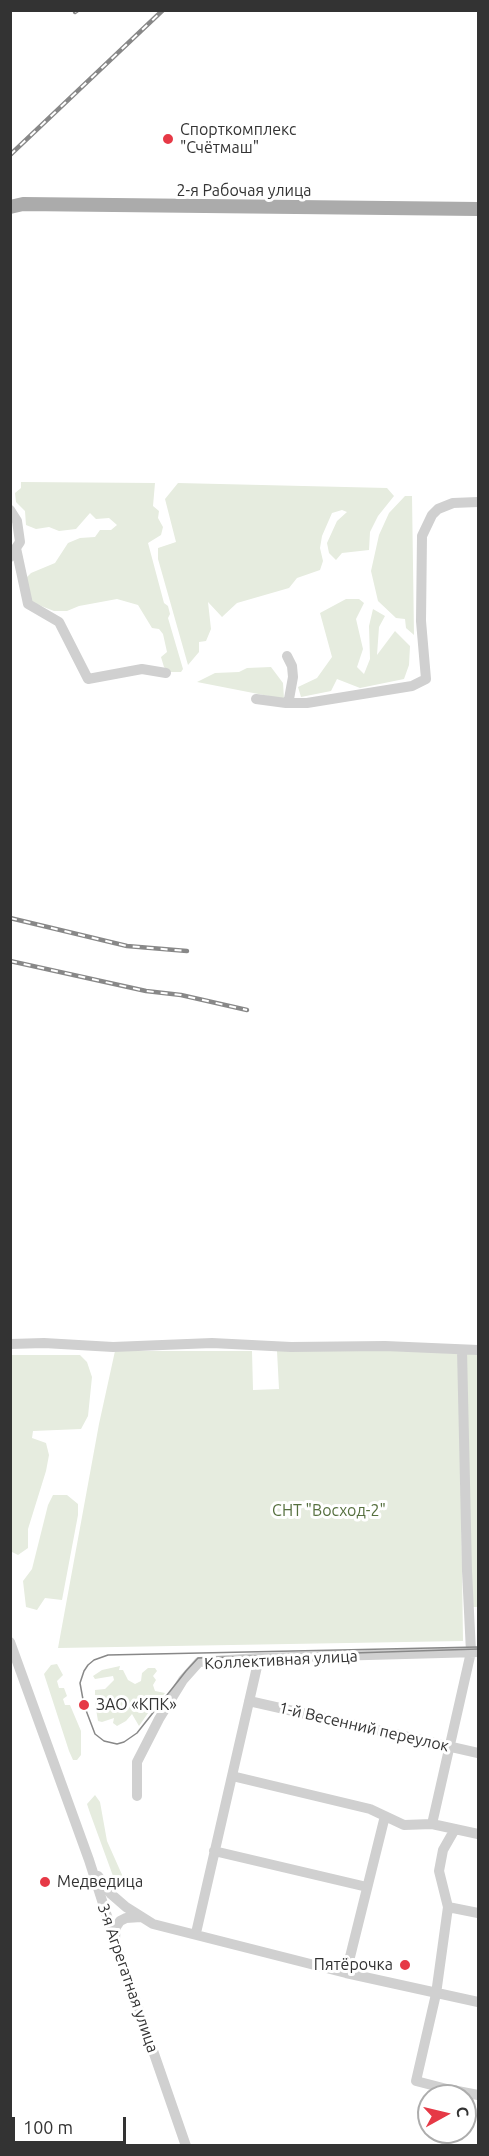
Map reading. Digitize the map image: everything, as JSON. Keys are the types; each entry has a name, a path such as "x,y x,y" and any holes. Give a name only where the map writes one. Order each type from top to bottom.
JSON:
{"main road":[{"name":"2-я Рабочая улица","path":"10,207 23,204 478,209"}],"street":[{"path":"256,699 307,703 412,686 426,679 421,621 422,536 432,515 438,509 453,503 478,502"},
{"path":"10,510 18,521 20,542 13,552 28,604 59,622 88,679 142,669 166,673"},
{"path":"286,703 289,699 293,676 292,666 287,656"},
{"path":"10,1344 44,1343 113,1347 212,1343 291,1347 385,1346 478,1350"},
{"path":"432,1824 475,1652 470,1640 467,1571 462,1350"},
{"name":"3-я Агрегатная улица","path":"10,1642 89,1860 186,2145"},
{"name":"Коллективная улица","path":"137,1796 137,1762 159,1719 199,1662 259,1658 475,1652"},
{"path":"196,1934 259,1658"},
{"name":"1-й Весенний переулок","path":"249,1701 478,1753"},
{"path":"232,1776 370,1809 404,1825 432,1824 478,1834"},
{"path":"346,1973 385,1816"},
{"path":"455,1829 443,1850 439,1871 448,1907 436,1994 416,2081 478,2095"},
{"path":"214,1851 367,1887"},
{"path":"89,1860 111,1894 141,1917 159,1925 346,1973 478,2002"},
{"path":"448,1907 478,1913"},
{"path":"115,1941 114,1934 120,1921 126,1918 141,1917"}],"green space":[{"path":"21,482 155,483 153,506 159,511 158,518 163,527 161,535 148,543 164,603 168,606 170,614 168,618 183,669 181,672 169,672 164,667 161,657 167,652 163,634 159,629 152,628 138,605 117,599 79,606 67,611 54,611 31,602 26,578 31,573 55,563 68,543 80,538 95,537 100,530 111,530 117,525 109,518 96,519 90,513 76,529 59,531 49,527 36,529 26,525 25,511 16,502 15,493 21,488"},
{"path":"178,483 387,488 394,496 378,516 370,532 369,550 342,553 336,560 329,553 327,543 337,521 347,512 342,510 332,513 322,536 320,548 323,561 320,570 297,578 289,588 237,603 222,617 208,602 211,629 206,641 199,642 199,652 188,665 158,559 158,548 176,542 165,499"},
{"path":"405,496 412,496 414,635 406,628 405,619 396,618 378,601 371,571 379,535 389,513"},
{"path":"346,599 359,599 364,603 356,619 363,649 357,667 364,674 370,659 369,626 373,609 385,616 379,627 377,655 395,631 410,646 409,665 404,679 360,688 337,679 331,691 301,697 298,687 317,678 332,657 320,613"},
{"path":"271,667 283,683 284,699 197,682 215,673"},
{"name":"СНТ \"Восход-2\"","path":"115,1351 252,1351 253,1390 279,1389 277,1351 459,1351 463,1641 58,1648 99,1424"},
{"path":"465,1352 478,1352 478,1607 471,1607"},
{"path":"11,1355 80,1355 87,1362 92,1377 88,1416 81,1429 33,1431 32,1438 46,1443 49,1455 28,1529 28,1548 18,1555 10,1551"},
{"path":"53,1495 67,1495 78,1504 78,1515 62,1600 45,1598 37,1610 26,1607 23,1581 32,1569 48,1505"},
{"path":"57,1664 63,1675 57,1681 59,1688 64,1688 67,1696 63,1699 65,1705 70,1705 81,1731 81,1755 77,1760 73,1760 69,1751 44,1674 51,1665"},
{"path":"120,1666 119,1670 123,1670 128,1680 135,1684 141,1681 142,1673 148,1668 155,1668 157,1671 153,1676 156,1680 153,1685 155,1691 165,1693 160,1699 153,1700 153,1706 139,1726 132,1714 117,1726 113,1723 114,1718 98,1721 95,1703 104,1696 95,1695 95,1690 105,1689 114,1680 113,1676 95,1679 93,1676 102,1670"},
{"path":"95,1795 100,1802 107,1841 123,1877 121,1883 117,1884 113,1876 87,1804"}],"tram line":[{"path":"478,1647 108,1655 88,1665 80,1683 84,1705 95,1734 104,1741 117,1744 137,1733 198,1658 478,1649"}],"railway":[{"path":"10,155 163,10"},
{"path":"10,918 127,946 187,951"},
{"path":"10,961 146,991 181,995 247,1010"}],"place":[{"name":"Спорткомплекс \"Счётмаш\"","path":"168,139"},
{"name":"ЗАО «КПК»","path":"84,1705"},
{"name":"Медведица","path":"45,1882"},
{"name":"Пятёрочка","path":"405,1965"}]}
